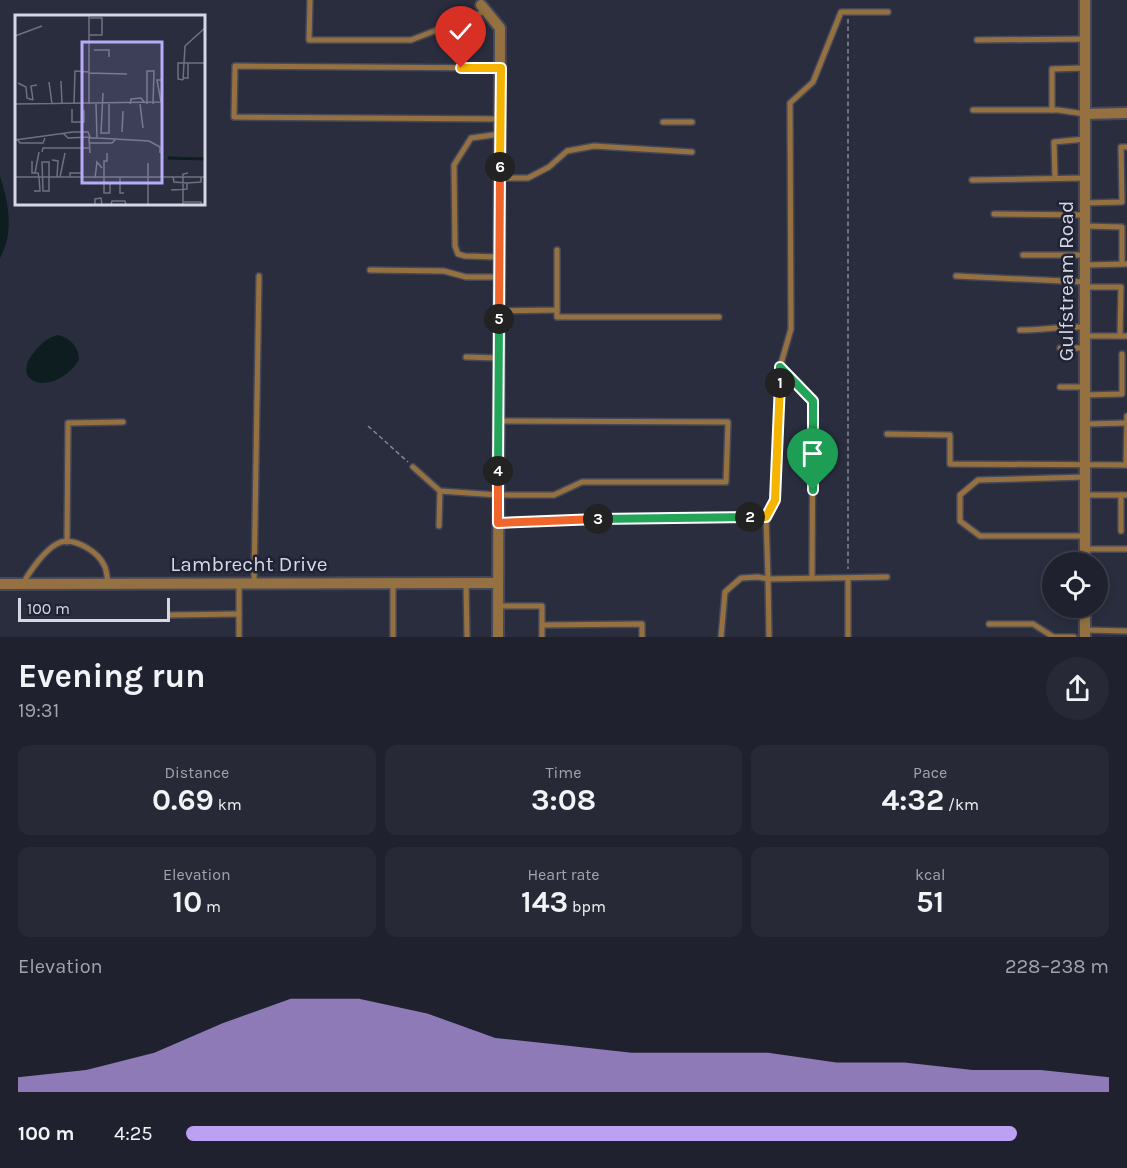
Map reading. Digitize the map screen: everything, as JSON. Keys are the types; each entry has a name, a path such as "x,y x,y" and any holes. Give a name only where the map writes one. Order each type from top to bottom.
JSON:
{"street":[{"name":"Gulfstream Road","path":"1085,0 1085,549"},
{"path":"483,8 500,28 501,68 498,637"},
{"path":"1085,114 1127,113"},
{"name":"Lambrecht Drive","path":"0,584 498,584"},
{"path":"1085,618 1085,634"}],"lane":[{"path":"310,0 309,40 411,40 483,8"},
{"path":"769,637 766,517 775,500 780,367 790,329 790,103 813,82 841,12 888,12"},
{"path":"977,40 1085,39"},
{"path":"500,119 234,117 234,66 501,68"},
{"path":"1052,110 1053,69 1085,68"},
{"path":"973,110 1052,110 1085,114"},
{"path":"663,122 692,122"},
{"path":"499,257 458,254 455,246 454,165 471,138 500,134"},
{"path":"1054,178 1054,142 1085,139"},
{"path":"500,178 528,178 549,167 567,152 594,146 692,152"},
{"path":"1085,215 1122,202 1121,147 1127,147"},
{"path":"972,180 1085,178"},
{"path":"994,214 1085,215 1122,227 1124,264 1023,255"},
{"path":"557,250 557,317 719,317"},
{"path":"370,270 444,271 466,277 499,277"},
{"path":"254,584 259,276"},
{"path":"956,276 1121,287 1124,336 1085,337 1060,348"},
{"path":"499,311 557,310"},
{"path":"1020,330 1049,330 1064,326 1085,337"},
{"path":"1060,387 1122,394 1122,354"},
{"path":"466,357 499,358"},
{"path":"780,367 813,401 812,578"},
{"path":"887,434 950,435 950,464 1126,465 1127,416"},
{"path":"413,467 440,491 498,495 554,495 582,482 726,482 728,422 498,421"},
{"path":"68,542 69,423 123,422"},
{"path":"1085,424 1126,423"},
{"path":"1085,477 978,480 960,495 960,521 980,536 1085,536"},
{"path":"439,526 440,491"},
{"path":"1085,495 1124,495 1121,531"},
{"path":"498,523 766,517"},
{"path":"22,584 44,555 61,542 68,542 76,543 91,551 104,565 108,584"},
{"path":"1085,549 1127,549"},
{"path":"721,637 725,592 741,578 887,577"},
{"path":"848,578 848,637"},
{"path":"239,584 239,637"},
{"path":"393,584 393,637"},
{"path":"466,584 467,637"},
{"path":"498,606 542,606 542,637"},
{"path":"171,615 239,614"},
{"path":"542,625 642,624 642,637"},
{"path":"990,624 1033,624 1052,637 1074,637"},
{"path":"1085,634 1127,631"}],"path":[{"path":"848,12 848,578"},
{"path":"368,426 413,467"}],"shaded area":[{"path":"0,176 6,197 9,228 0,258"},
{"path":"58,335 73,344 79,360 57,380 46,383 37,382 30,378 26,371 28,362 43,343"}],"route":[{"path":"461,68 501,68 498,523 766,517 775,500 780,367 813,401 813,490"}]}
